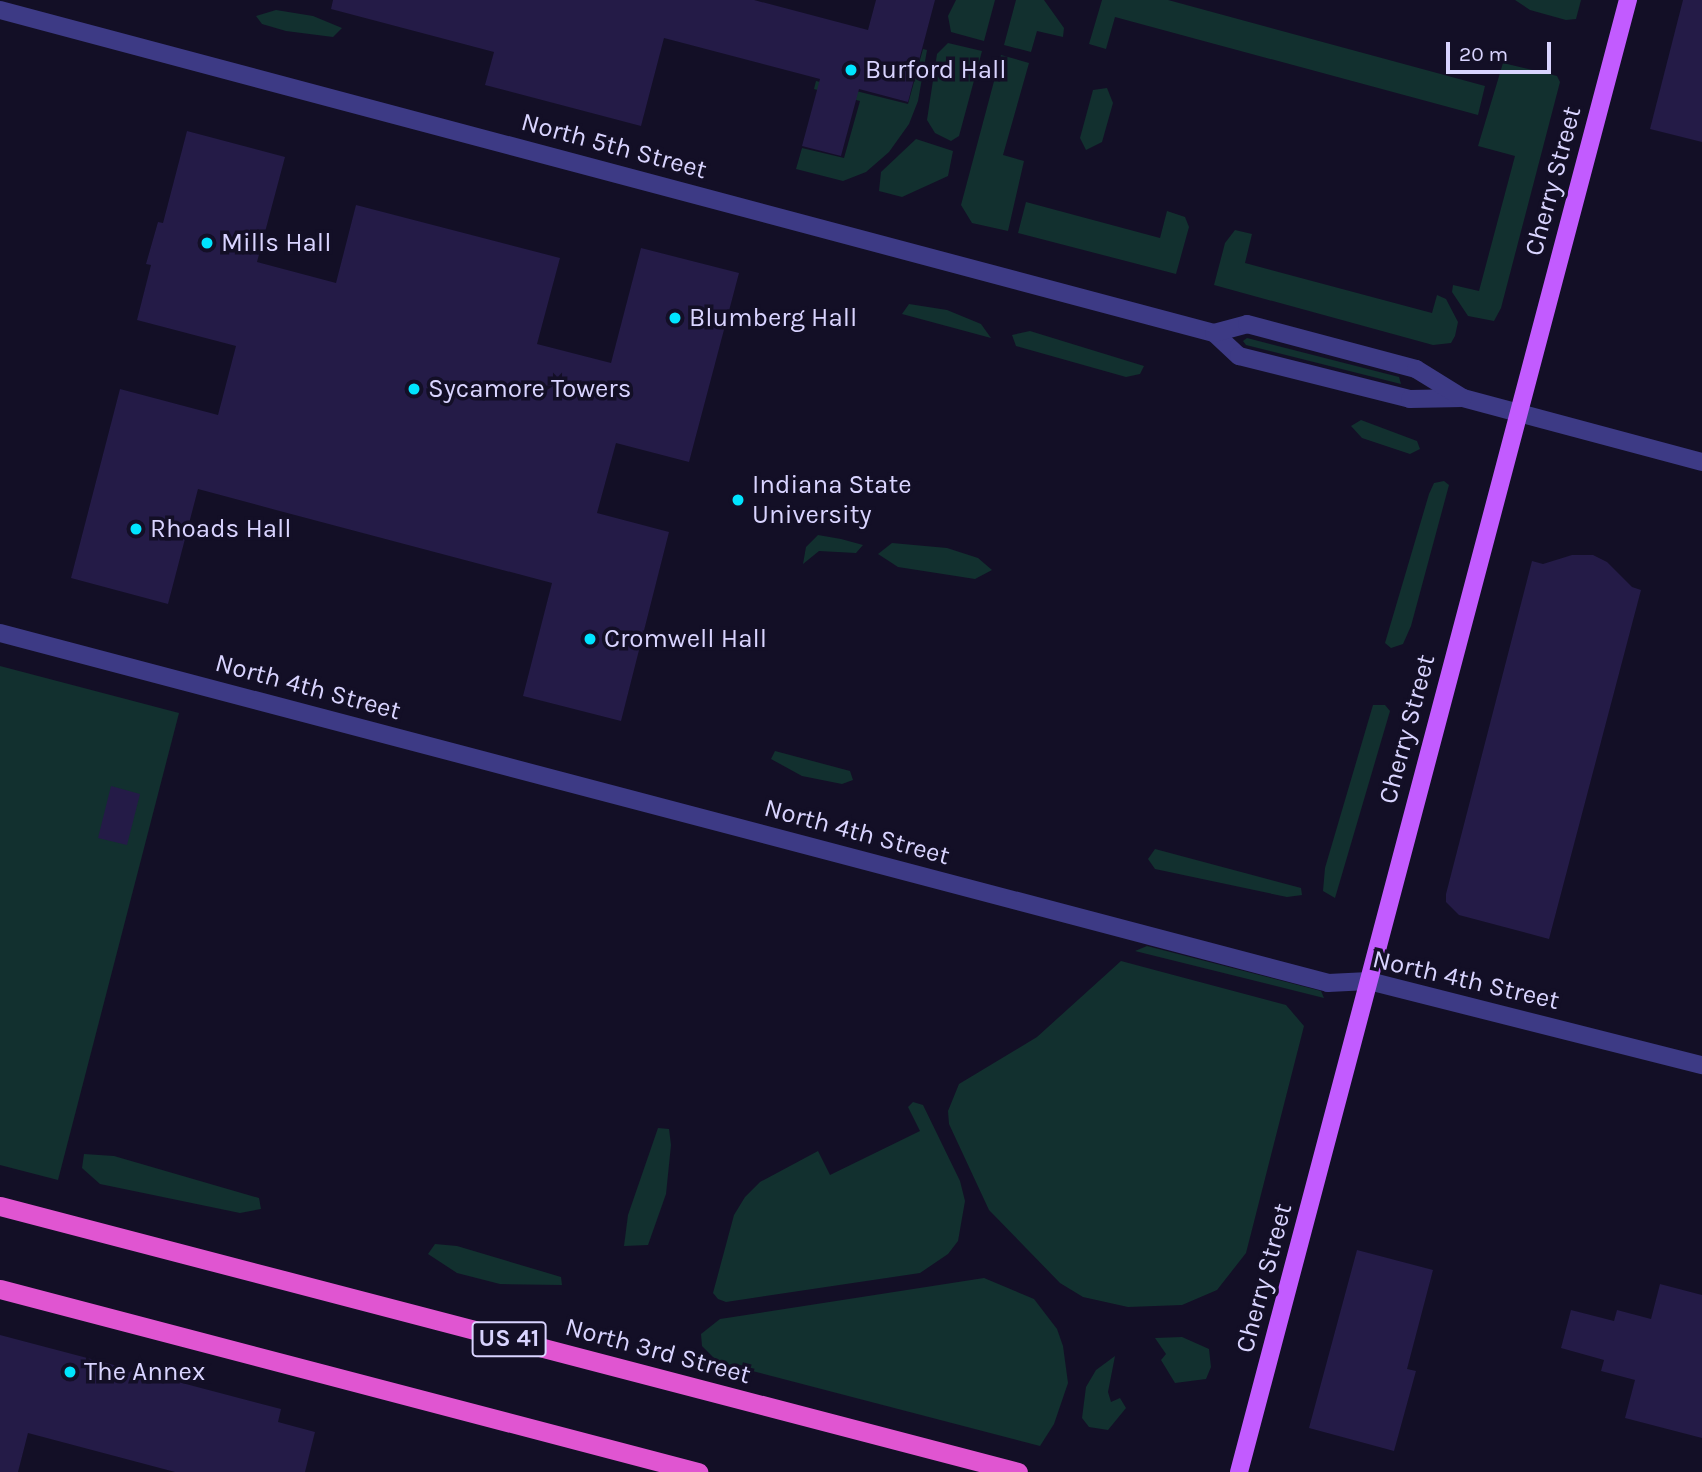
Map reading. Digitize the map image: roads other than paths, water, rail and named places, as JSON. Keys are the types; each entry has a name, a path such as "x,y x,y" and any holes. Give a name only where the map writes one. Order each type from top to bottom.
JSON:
{"highway":[{"name":"North 3rd Street","path":"0,1206 1018,1472"},
{"path":"0,1289 698,1472"}],"main road":[{"name":"Cherry Street","path":"1239,1472 1628,0"}],"street":[{"name":"North 5th Street","path":"0,10 1214,333 1239,356 1410,399 1463,398 1702,462"},
{"name":"North 5th Street","path":"1214,333 1247,324 1416,369 1463,398"},
{"name":"North 4th Street","path":"0,633 1328,983 1369,981 1702,1065"}],"place":[{"name":"Burford Hall","path":"851,70"},
{"name":"Mills Hall","path":"207,243"},
{"name":"Blumberg Hall","path":"675,318"},
{"name":"Sycamore Towers","path":"414,389"},
{"name":"Indiana State University","path":"738,500"},
{"name":"Rhoads Hall","path":"136,529"},
{"name":"Cromwell Hall","path":"590,639"},
{"name":"The Annex","path":"70,1372"}]}
